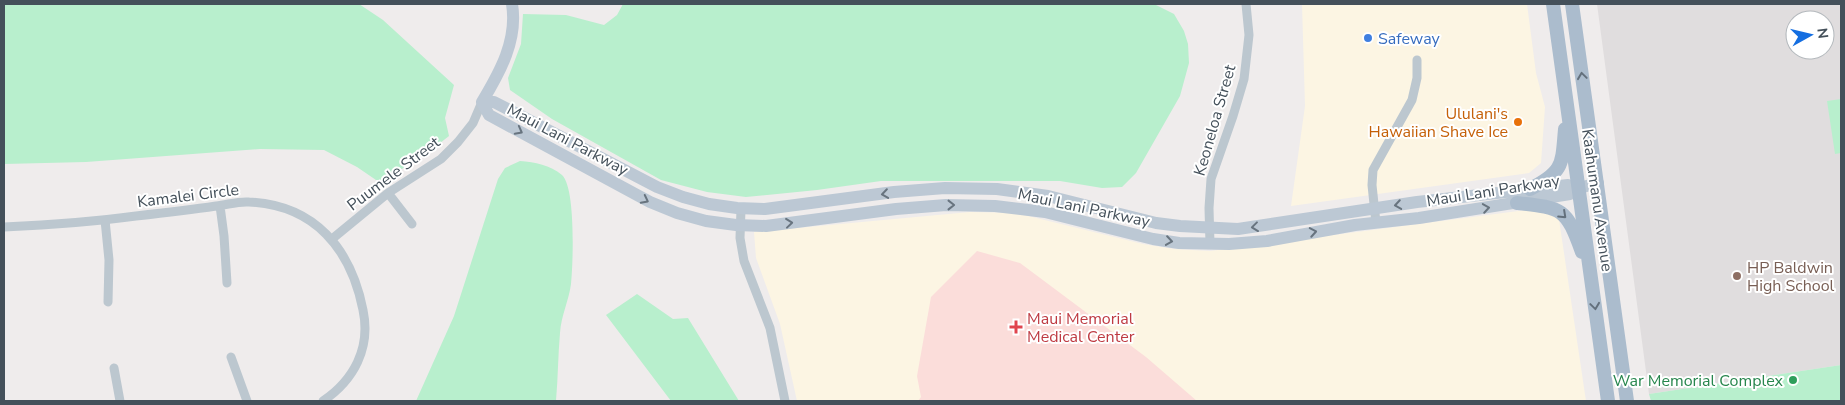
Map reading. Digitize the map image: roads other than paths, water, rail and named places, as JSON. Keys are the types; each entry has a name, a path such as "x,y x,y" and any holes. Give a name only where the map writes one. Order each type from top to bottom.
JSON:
{"main road":[{"path":"482,102 499,73 509,48 512,32 512,4"},
{"name":"Kaahumanu Avenue","path":"1553,4 1608,401"},
{"name":"Kaahumanu Avenue","path":"1572,4 1627,401"},
{"name":"Maui Lani Parkway","path":"1579,188 1568,184 1417,202 1238,229 1156,223 1048,196 997,189 945,188 894,192 784,207 741,208 709,204 657,187 494,102 482,102 489,116 650,202 677,213 706,221 741,225 766,226 896,209 946,205 996,206 1045,212 1153,239 1179,243 1245,244 1570,194 1579,188 1598,183"},
{"path":"1530,189 1548,179 1560,166 1563,155 1567,106"},
{"path":"1517,203 1550,206 1562,213 1572,226 1591,279"}],"street":[{"name":"Keoneloa Street","path":"1210,244 1209,208 1212,179 1234,116 1244,80 1249,35 1246,4"},
{"path":"1376,223 1372,185 1373,170 1412,100 1417,78 1417,60"},
{"name":"Puumele Street","path":"332,239 388,193 441,159 473,123 482,102"},
{"path":"388,193 412,224"},
{"name":"Kamalei Circle","path":"4,227 105,220 248,202 283,207 298,214 332,239 349,265 362,306 365,329 363,348 355,368 343,386 323,401"},
{"path":"220,206 227,283"},
{"path":"741,208 740,238 744,261 770,328 784,401"},
{"path":"105,220 109,260 108,302"},
{"path":"231,357 247,401"},
{"path":"114,368 120,401"}],"place":[{"name":"Safeway","path":"1368,38"},
{"name":"Ululani's Hawaiian Shave Ice","path":"1518,122"},
{"name":"HP Baldwin High School","path":"1737,276"},
{"name":"Maui Memorial Medical Center","path":"1016,327"},
{"name":"War Memorial Complex","path":"1793,380"}]}
